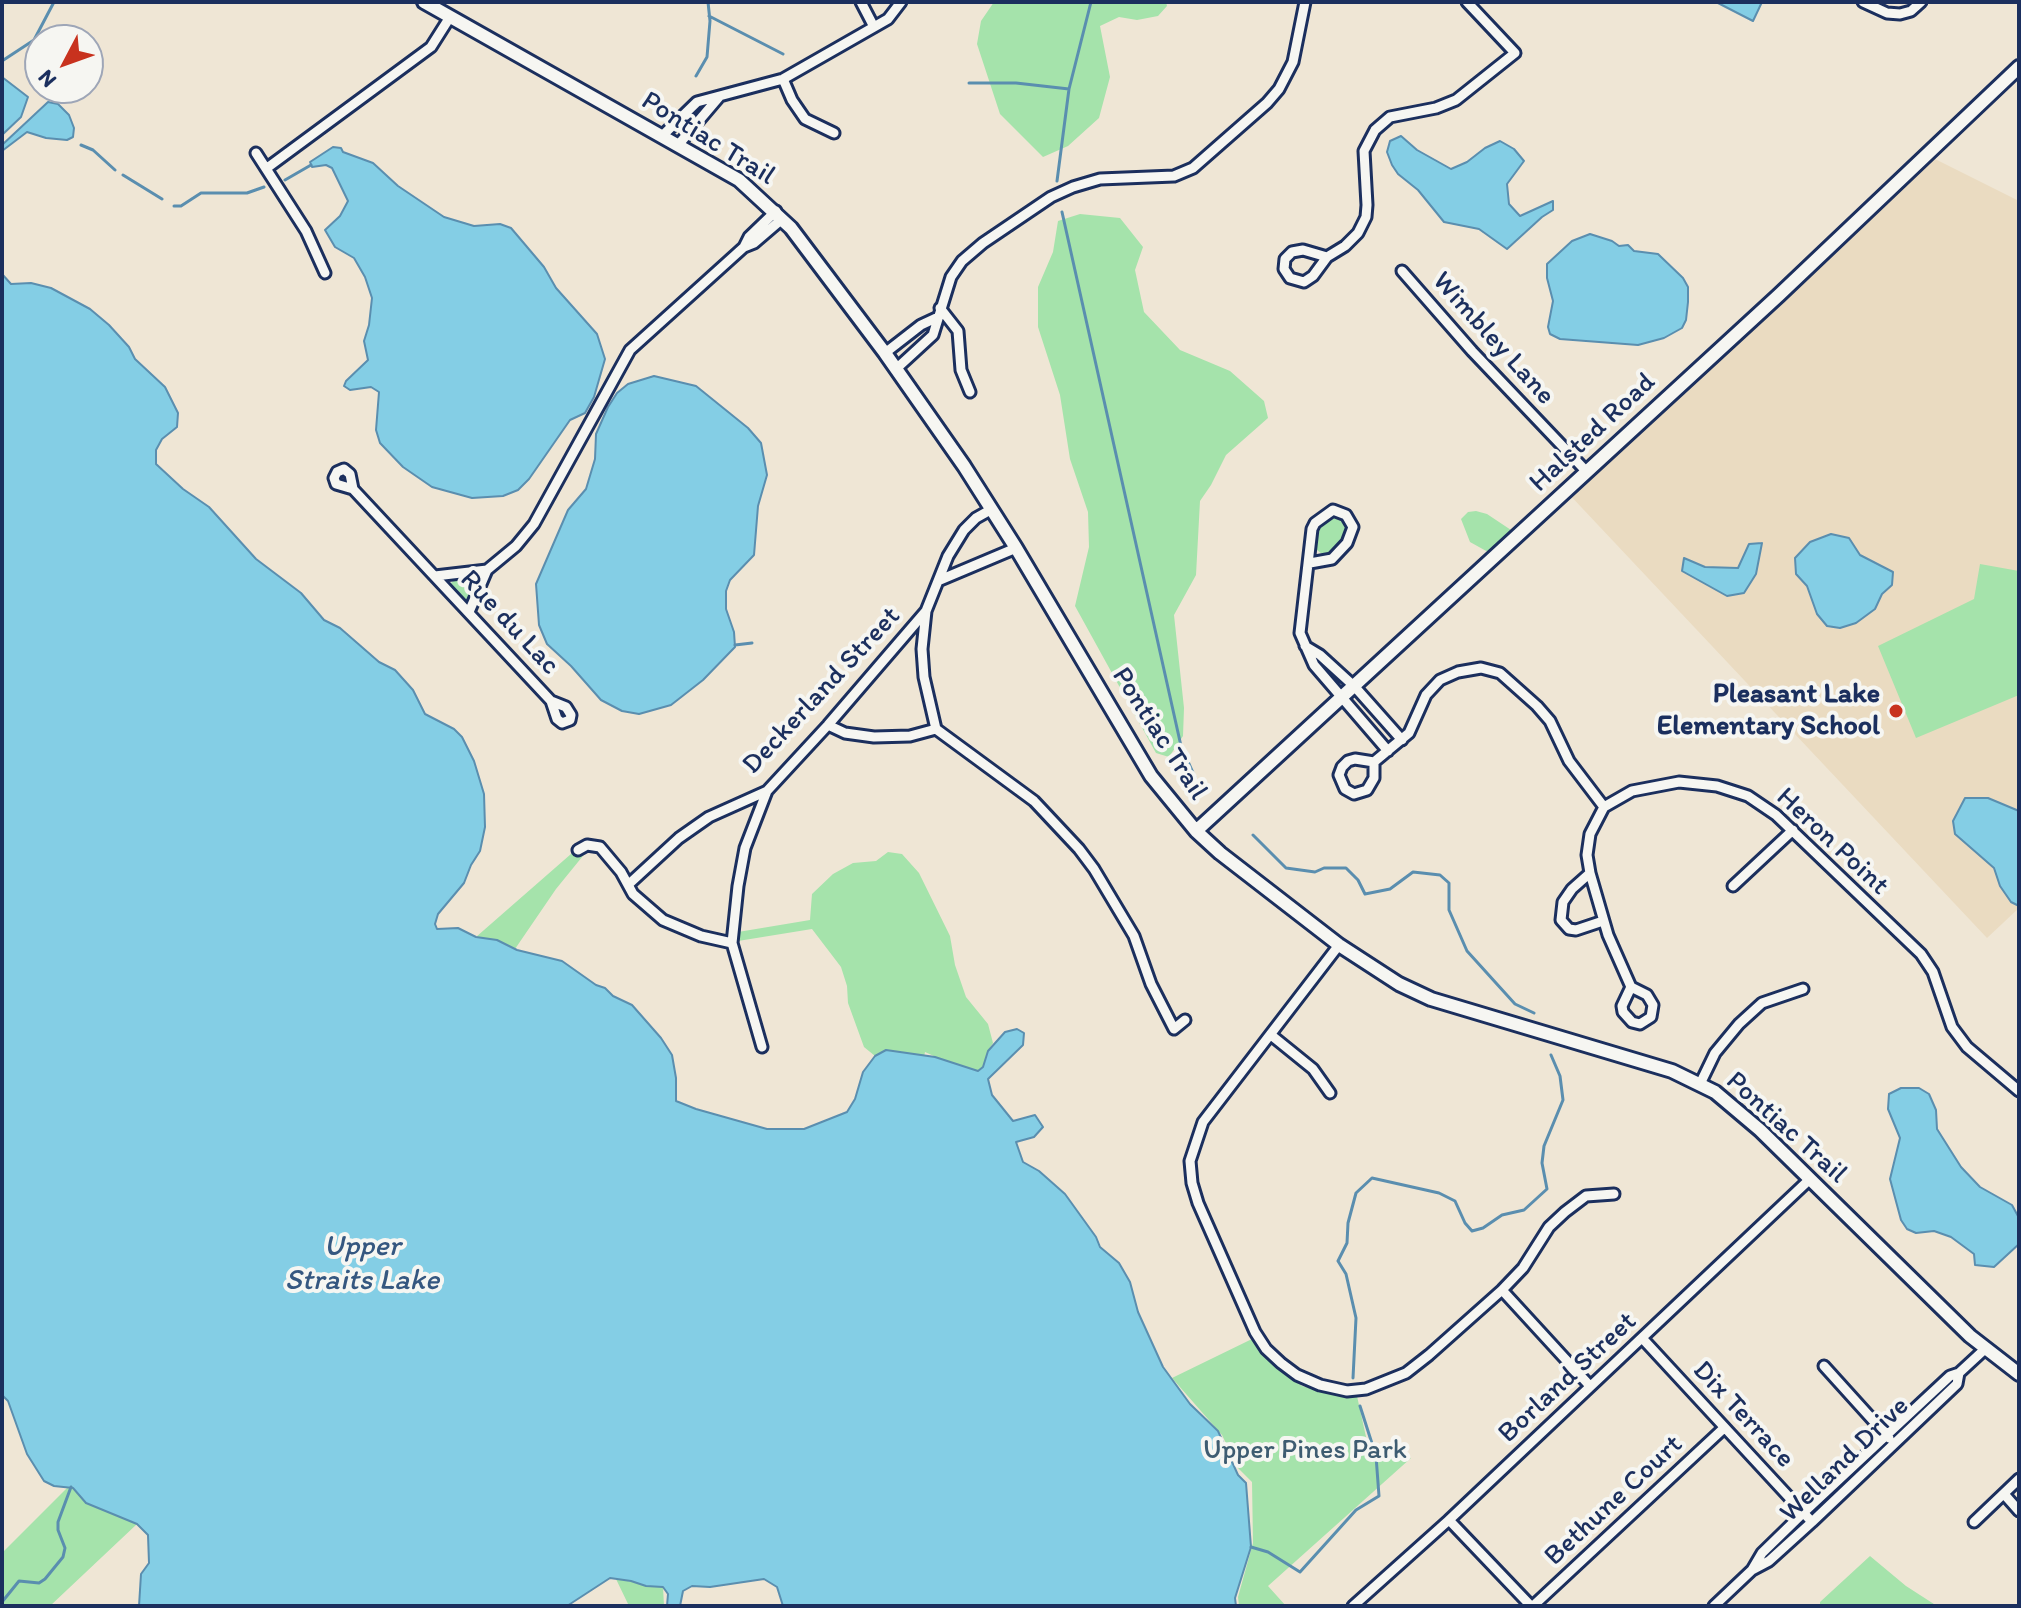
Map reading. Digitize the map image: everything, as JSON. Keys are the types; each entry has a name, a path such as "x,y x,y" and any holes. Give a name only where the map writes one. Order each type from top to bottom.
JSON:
{"main road":[{"name":"Pontiac Trail","path":"424,2 679,144 739,180 779,215 807,246 885,353 992,509 1151,776 1196,831 1220,853 1339,945 1399,984 1431,999 1644,1062 1700,1084 1734,1106 1985,1349 2019,1374"},
{"name":"Halsted Road","path":"1196,831 1779,295 2019,67"}],"street":[{"path":"861,2 874,27"},
{"path":"662,136 697,102 783,79 888,19 901,2"},
{"path":"896,369 933,335 951,277 962,261 983,243 1051,197 1073,187 1100,179 1174,176 1193,168 1279,89 1293,62 1305,2"},
{"path":"1327,257 1298,250 1285,259 1284,269 1290,278 1304,282 1313,276 1327,257 1358,233 1366,217 1364,151 1375,130 1390,117 1436,108 1456,100 1515,53 1467,2"},
{"path":"1863,2 1887,13 1900,14 1911,11 1921,2"},
{"path":"267,168 431,47 450,17"},
{"path":"783,79 805,119 834,133"},
{"path":"679,144 719,97"},
{"path":"256,153 314,244 325,273"},
{"path":"469,612 487,570 516,546 534,524 630,350 744,247 749,237 779,215"},
{"name":"Wimbley Lane","path":"1402,271 1472,351 1586,471"},
{"path":"885,353 938,313"},
{"path":"938,313 949,316 958,331 961,370 970,392"},
{"name":"Rue du Lac","path":"353,489 551,701"},
{"name":"Deckerland Street","path":"629,884 679,838 709,817 767,791 926,611 948,556 964,530 992,509"},
{"path":"1310,563 1332,559 1347,543 1353,527 1346,515 1333,510 1315,523 1312,529 1300,633 1314,665 1388,751"},
{"path":"940,580 1016,548"},
{"name":"Rue du Lac","path":"435,576 487,570"},
{"path":"926,611 922,649 924,677 936,729 1034,801 1079,849 1134,936 1151,984 1174,1029 1185,1020"},
{"path":"1305,646 1320,655 1355,687 1402,740"},
{"path":"1374,762 1374,778 1367,790 1354,794 1345,789 1339,775 1342,767 1355,759 1374,762 1402,740 1413,726 1426,695 1440,680 1458,672 1481,668 1500,673 1550,721 1569,761 1604,807 1590,834 1587,855 1603,921 1631,987"},
{"path":"828,725 845,733 874,737 910,736 936,729"},
{"name":"Heron Point","path":"1604,807 1618,797 1651,786 1679,782 1717,786 1748,796 1793,830 1852,891 1921,954 1933,972 1948,1017 1959,1037 1991,1070 2019,1091"},
{"path":"762,1047 732,943 745,848 767,791"},
{"path":"1733,886 1793,830"},
{"path":"578,850 587,845 600,847 643,905 663,920 701,936 732,943"},
{"path":"1590,873 1563,902 1561,920 1569,929 1576,930 1603,921"},
{"path":"1339,945 1203,1122 1190,1161 1198,1203 1255,1332 1266,1349 1297,1375 1320,1385 1347,1391 1366,1389 1406,1373 1502,1290 1523,1268 1549,1227 1565,1212 1586,1196 1614,1194"},
{"path":"1700,1084 1715,1053 1739,1024 1762,1003 1803,989"},
{"path":"1271,1035 1313,1069 1330,1093"},
{"name":"Borland Street","path":"1353,1606 1449,1520 1810,1179"},
{"path":"1502,1290 1590,1386"},
{"name":"Dix Terrace","path":"1642,1338 1812,1522"},
{"name":"Welland Drive","path":"1752,1570 1762,1553 1886,1434 1985,1349"},
{"path":"1824,1366 1894,1443"},
{"name":"Welland Drive","path":"1714,1606 1752,1570 1769,1561 1812,1522 1957,1384 1959,1373"},
{"name":"Bethune Court","path":"1532,1606 1724,1428"},
{"path":"1974,1522 2019,1479"},
{"path":"2004,1494 2019,1511"},
{"path":"1449,1520 1532,1606"}],"shaded area":[{"name":"Pleasant Lake Elementary School","path":"1927,155 2019,201 2019,908 1987,938 1566,491"}],"green space":[{"path":"994,2 1166,2 1167,6 1158,16 1137,20 1119,17 1100,26 1110,77 1099,118 1068,146 1043,157 1000,114 977,44 981,21"},
{"path":"1080,214 1120,218 1143,247 1135,270 1144,312 1180,350 1230,371 1264,401 1268,418 1226,455 1200,501 1196,575 1174,615 1184,708 1183,736 1169,757 1156,753 1075,606 1089,547 1088,512 1070,459 1060,395 1038,327 1038,287 1053,252 1058,221"},
{"path":"1468,512 1487,514 1511,530 1488,552 1470,542 1461,519"},
{"path":"1331,517 1340,517 1347,529 1332,553 1323,555 1316,549 1317,535"},
{"path":"1980,564 2019,571 2019,695 1916,738 1878,646 1974,599"},
{"path":"479,578 470,600 462,600 449,585 454,580"},
{"path":"587,840 591,846 556,889 515,949 497,940 476,937"},
{"path":"888,852 902,854 919,873 950,936 955,965 966,997 988,1024 993,1043 983,1067 978,1071 956,1066 925,1052 924,1057 886,1050 875,1056 864,1047 848,1003 841,967 812,929 738,941 738,932 810,920 812,894 833,874 853,863 876,861"},
{"name":"Upper Pines Park","path":"1252,1339 1277,1368 1302,1386 1357,1396 1370,1455 1411,1458 1268,1586 1286,1606 1239,1606 1238,1597 1253,1543 1252,1482 1238,1468 1222,1435 1172,1378"},
{"path":"68,1487 77,1491 86,1503 137,1524 50,1606 2,1606 2,1553"},
{"path":"1870,1556 1906,1586 1937,1606 1820,1606 1820,1602"},
{"path":"616,1579 663,1587 664,1606 629,1606"}],"water":[{"path":"1716,2 1762,2 1753,21"},
{"path":"2,77 24,94 26,104 21,117 2,135"},
{"path":"46,104 58,104 69,115 74,128 73,137 67,140 27,132 2,151 2,145"},
{"path":"1401,136 1417,150 1451,169 1500,141 1514,149 1524,161 1507,184 1509,204 1520,216 1553,201 1553,210 1507,249 1479,229 1444,222 1392,165 1387,152 1390,141"},
{"path":"333,147 373,163 398,186 444,217 474,226 500,224 511,228 544,267 556,288 597,334 605,359 594,397 585,413 570,420 518,490 503,496 472,498 432,487 403,467 380,443 376,430 379,392 371,387 350,390 344,386 368,360 364,341 372,298 354,258 335,247 325,230 340,216 348,201 332,168 326,165 312,167 310,162"},
{"path":"1590,234 1619,246 1628,245 1634,251 1658,254 1683,278 1688,287 1688,302 1682,328 1664,338 1638,345 1560,339 1550,334 1548,327 1553,301 1547,264 1572,241"},
{"name":"Upper Straits Lake","path":"2,274 11,284 31,283 51,288 90,309 109,325 129,347 135,359 165,387 178,413 177,427 162,439 156,450 156,464 183,489 209,507 256,559 301,593 324,620 340,628 379,662 395,670 413,690 425,714 454,729 462,737 474,761 484,794 485,827 480,851 464,883 438,914 437,929 458,928 476,937 497,940 517,950 562,961 613,996 632,1005 661,1038 672,1055 676,1101 767,1129 804,1129 847,1112 855,1099 863,1072 875,1056 886,1050 935,1057 978,1071 983,1067 988,1051 1005,1032 1017,1029 1024,1033 1023,1045 988,1079 992,1095 1013,1121 1035,1115 1043,1127 1034,1137 1016,1142 1023,1162 1039,1171 1065,1194 1100,1247 1119,1263 1130,1282 1138,1312 1163,1367 1190,1404 1218,1431 1238,1475 1246,1483 1251,1547 1235,1598 1236,1606 783,1606 777,1587 764,1579 710,1587 692,1586 683,1591 680,1606 667,1606 668,1594 663,1587 610,1578 567,1606 139,1606 141,1574 149,1563 148,1535 137,1524 86,1503 73,1488 54,1486 44,1481 27,1454 8,1401 2,1395"},
{"path":"654,376 696,386 748,428 761,443 767,475 758,506 754,555 730,580 726,591 726,609 734,632 735,647 703,680 671,705 639,714 622,711 601,700 547,644 539,625 536,584 568,510 586,489 595,459 596,434 608,407 628,384"},
{"path":"1831,534 1849,538 1860,555 1893,572 1892,585 1882,594 1875,609 1856,623 1840,628 1827,626 1817,614 1807,586 1796,574 1795,558 1810,542"},
{"path":"1762,543 1756,574 1744,593 1727,596 1682,571 1684,558 1705,567 1738,568 1749,544"},
{"path":"1965,798 1988,798 2019,811 2019,906 2011,902 2000,886 1994,868 1955,834 1953,821"},
{"path":"1901,1088 1919,1088 1929,1094 1936,1110 1937,1129 1961,1167 1980,1187 2012,1205 2019,1218 2019,1244 1994,1267 1975,1265 1974,1254 1951,1237 1934,1231 1916,1233 1907,1229 1901,1220 1890,1179 1900,1138 1888,1109 1889,1094"}],"waterway":[{"path":"2,61 34,40 54,2"},
{"path":"696,76 707,57 708,2"},
{"path":"1057,181 1069,89 1091,2"},
{"path":"709,16 783,54"},
{"path":"969,83 1016,83 1069,89"},
{"path":"81,145 93,150 115,170"},
{"path":"285,180 311,165"},
{"path":"123,175 162,199"},
{"path":"174,206 181,206 201,193 247,193 264,187"},
{"path":"1062,212 1181,746 1195,777"},
{"path":"735,645 752,643"},
{"path":"1253,835 1286,868 1315,872 1324,868 1346,868 1358,880 1365,894 1390,889 1413,872 1440,875 1449,883 1449,910 1467,951 1515,1004 1534,1013"},
{"path":"1353,1378 1356,1318 1346,1274 1338,1261 1347,1243 1348,1223 1356,1193 1372,1178 1439,1193 1455,1201 1472,1231 1483,1228 1502,1215 1524,1210 1547,1189 1542,1163 1544,1146 1563,1100 1560,1076 1551,1055"},
{"path":"1251,1547 1268,1552 1300,1572 1356,1510 1379,1496 1376,1456 1360,1406"},
{"path":"2,1602 19,1581 39,1583 45,1579 63,1557 65,1548 58,1522 71,1487"}],"place":[{"name":"Pleasant Lake Elementary School","path":"1896,711"}]}
